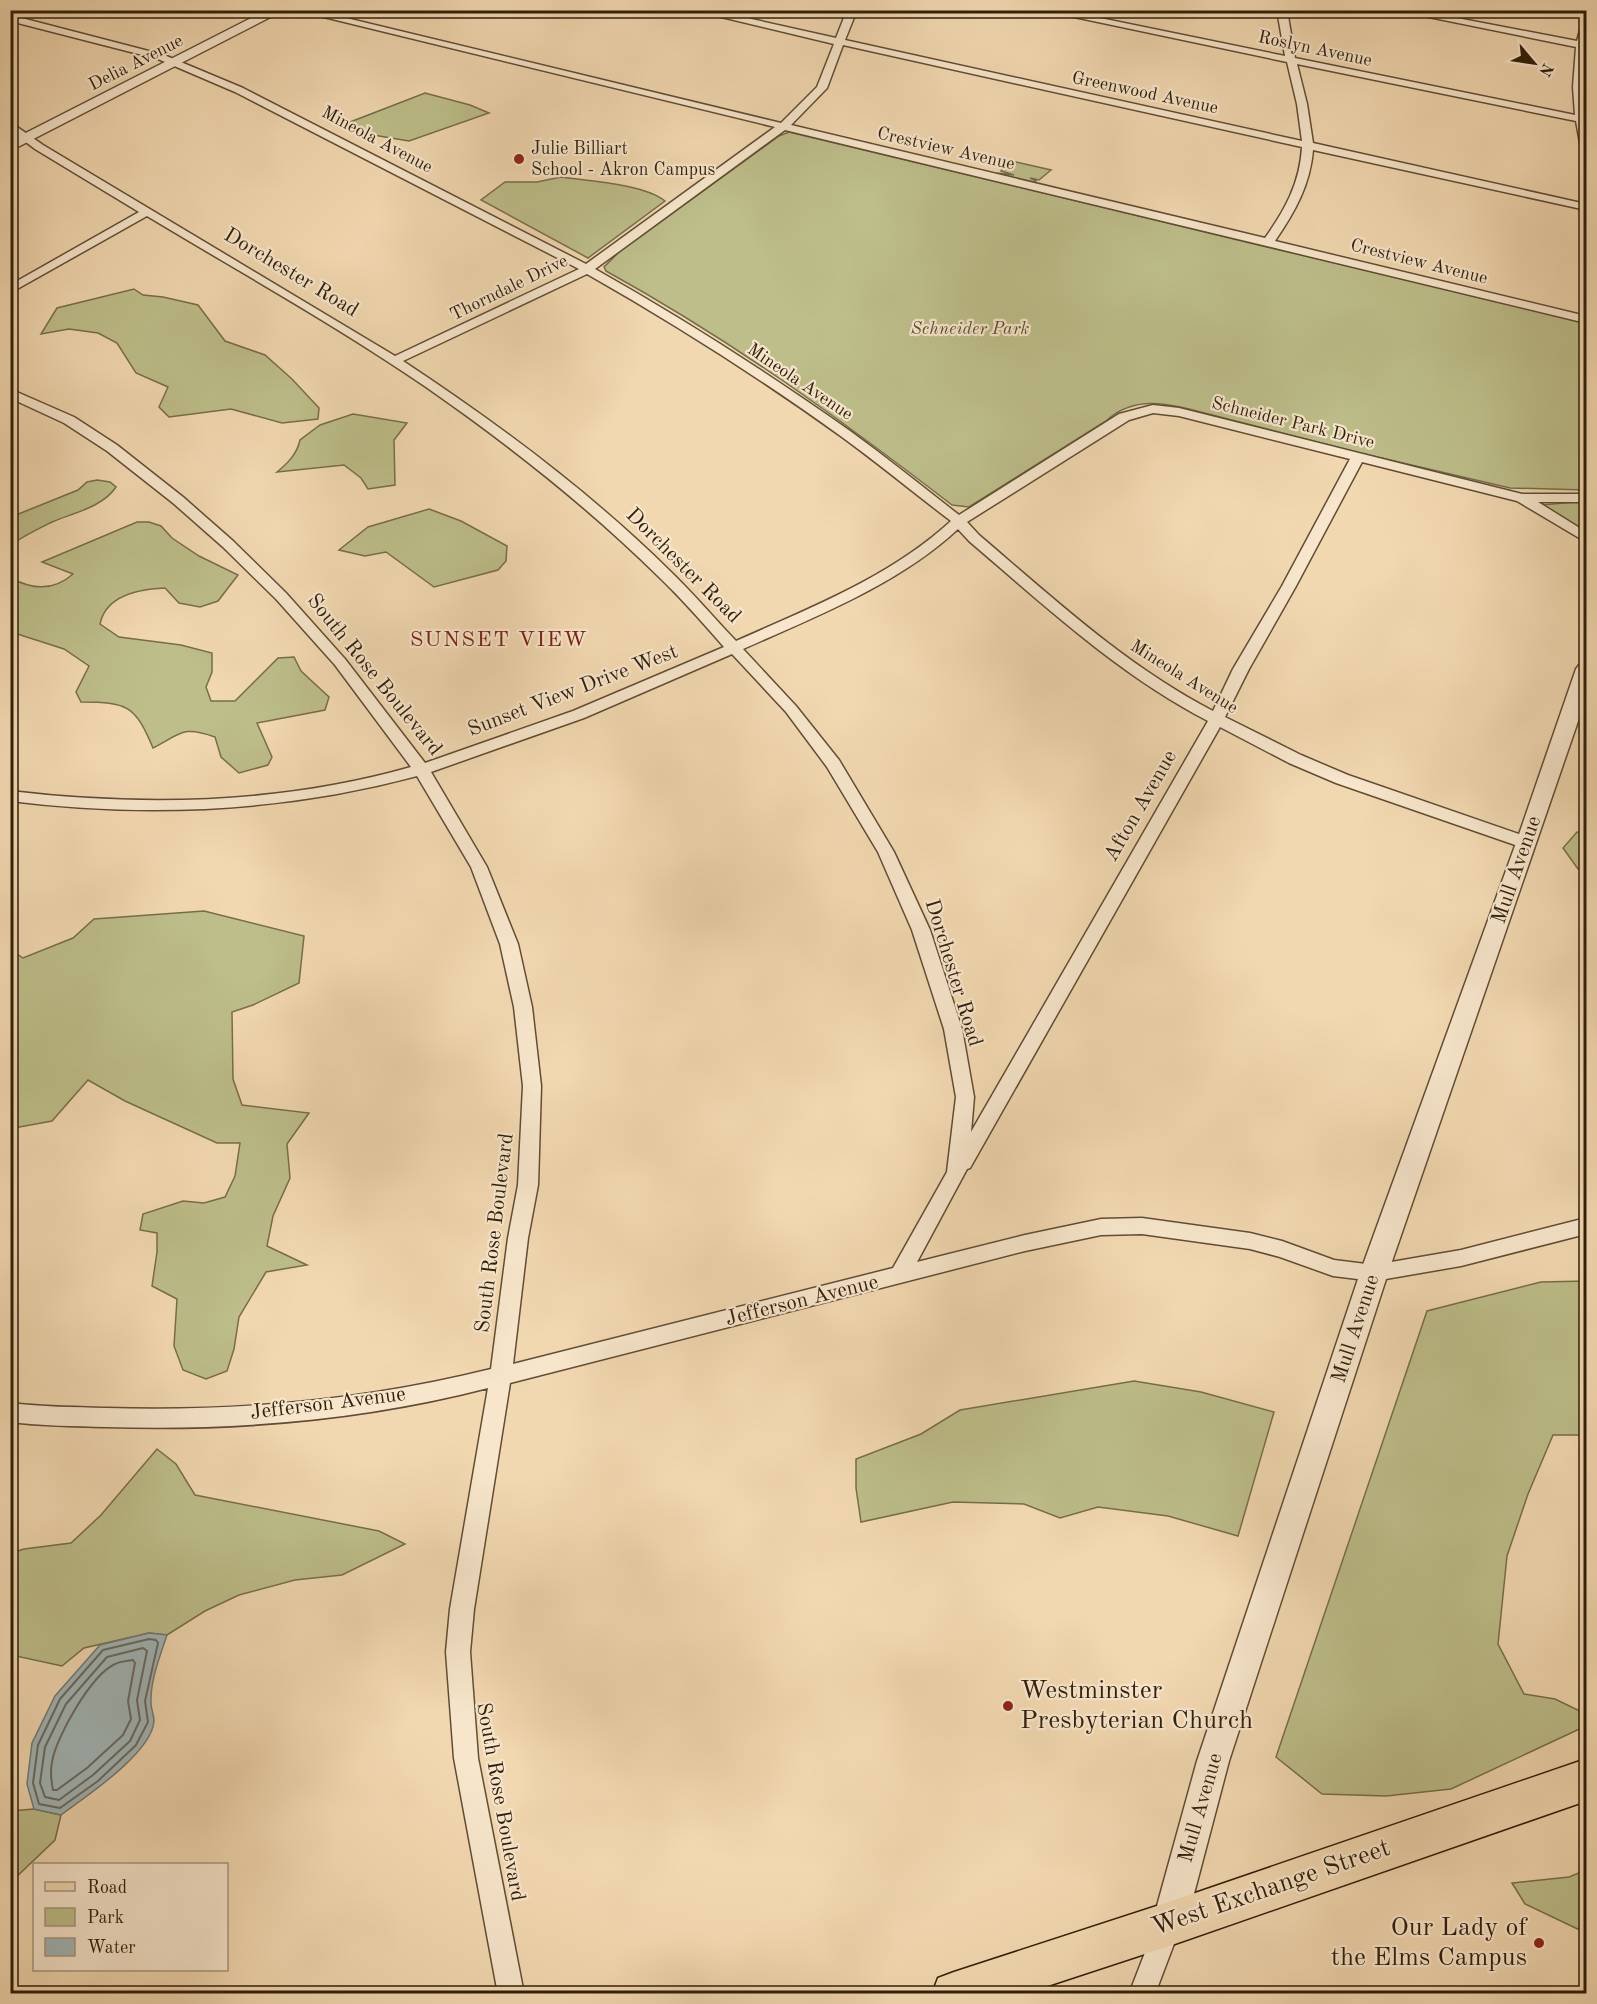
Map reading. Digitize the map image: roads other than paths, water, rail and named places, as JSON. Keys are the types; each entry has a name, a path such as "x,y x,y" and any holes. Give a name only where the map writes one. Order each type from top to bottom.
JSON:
{"main road":[{"name":"West Exchange Street","path":"954,1994 1169,1924 1587,1780"}],"street":[{"name":"Delia Avenue","path":"10,147 278,10"},
{"name":"Crestview Avenue","path":"299,10 1587,320"},
{"name":"Greenwood Avenue","path":"696,10 1587,207"},
{"name":"Thorndale Drive","path":"394,361 576,277 783,126 822,88 852,10"},
{"name":"Roslyn Avenue","path":"1045,10 1579,120"},
{"path":"1268,242 1298,198 1306,175 1308,146 1283,26 1282,10"},
{"path":"1398,10 1581,45"},
{"name":"Mineola Avenue","path":"10,18 176,63 271,104 586,269 652,306 847,435 959,521 974,538 1099,644 1184,702 1295,759 1342,779 1527,843"},
{"path":"1587,27 1581,45 1578,81 1579,120 1587,148"},
{"name":"Dorchester Road","path":"10,125 27,139 394,361 494,430 577,496 666,575 791,709 833,764 886,852 921,930 953,1029 965,1097 957,1172 899,1276"},
{"path":"10,290 148,211"},
{"name":"South Rose Boulevard","path":"10,393 69,420 112,448 178,500 228,544 281,596 340,662 422,769 480,867 499,914 518,980 532,1086 528,1185 518,1238 501,1375 462,1609 458,1652 459,1694 466,1758 511,1994"},
{"name":"Schneider Park Drive","path":"1063,456 1124,417 1153,409 1179,412 1522,498 1587,498"},
{"name":"Sunset View Drive West","path":"10,796 107,806 185,805 319,793 422,769 541,729 634,692 811,613 906,562 949,532 959,521 1063,456"},
{"name":"Afton Avenue","path":"957,1172 1216,720 1357,458"},
{"name":"Schneider Park Drive","path":"1522,498 1587,538"},
{"name":"Mull Avenue","path":"1142,1994 1169,1924 1213,1761 1374,1273 1587,669"},
{"name":"Jefferson Avenue","path":"10,1412 33,1415 156,1419 267,1414 449,1389 1025,1243 1101,1227 1121,1226 1190,1231 1250,1241 1282,1249 1333,1268 1374,1273 1480,1254 1587,1226"}],"water":[{"path":"149,1633 167,1635 152,1686 151,1703 154,1721 142,1747 116,1773 61,1815 34,1809 27,1784 32,1743 55,1696 100,1645"}],"place":[{"name":"Julie Billiart School - Akron Campus","path":"519,159"},
{"name":"Westminster Presbyterian Church","path":"1008,1706"},
{"name":"Our Lady of the Elms Campus","path":"1539,1943"}],"district":[{"name":"SUNSET VIEW","path":"499,640"}],"park label":[{"name":"Schneider Park","path":"970,329"}]}
